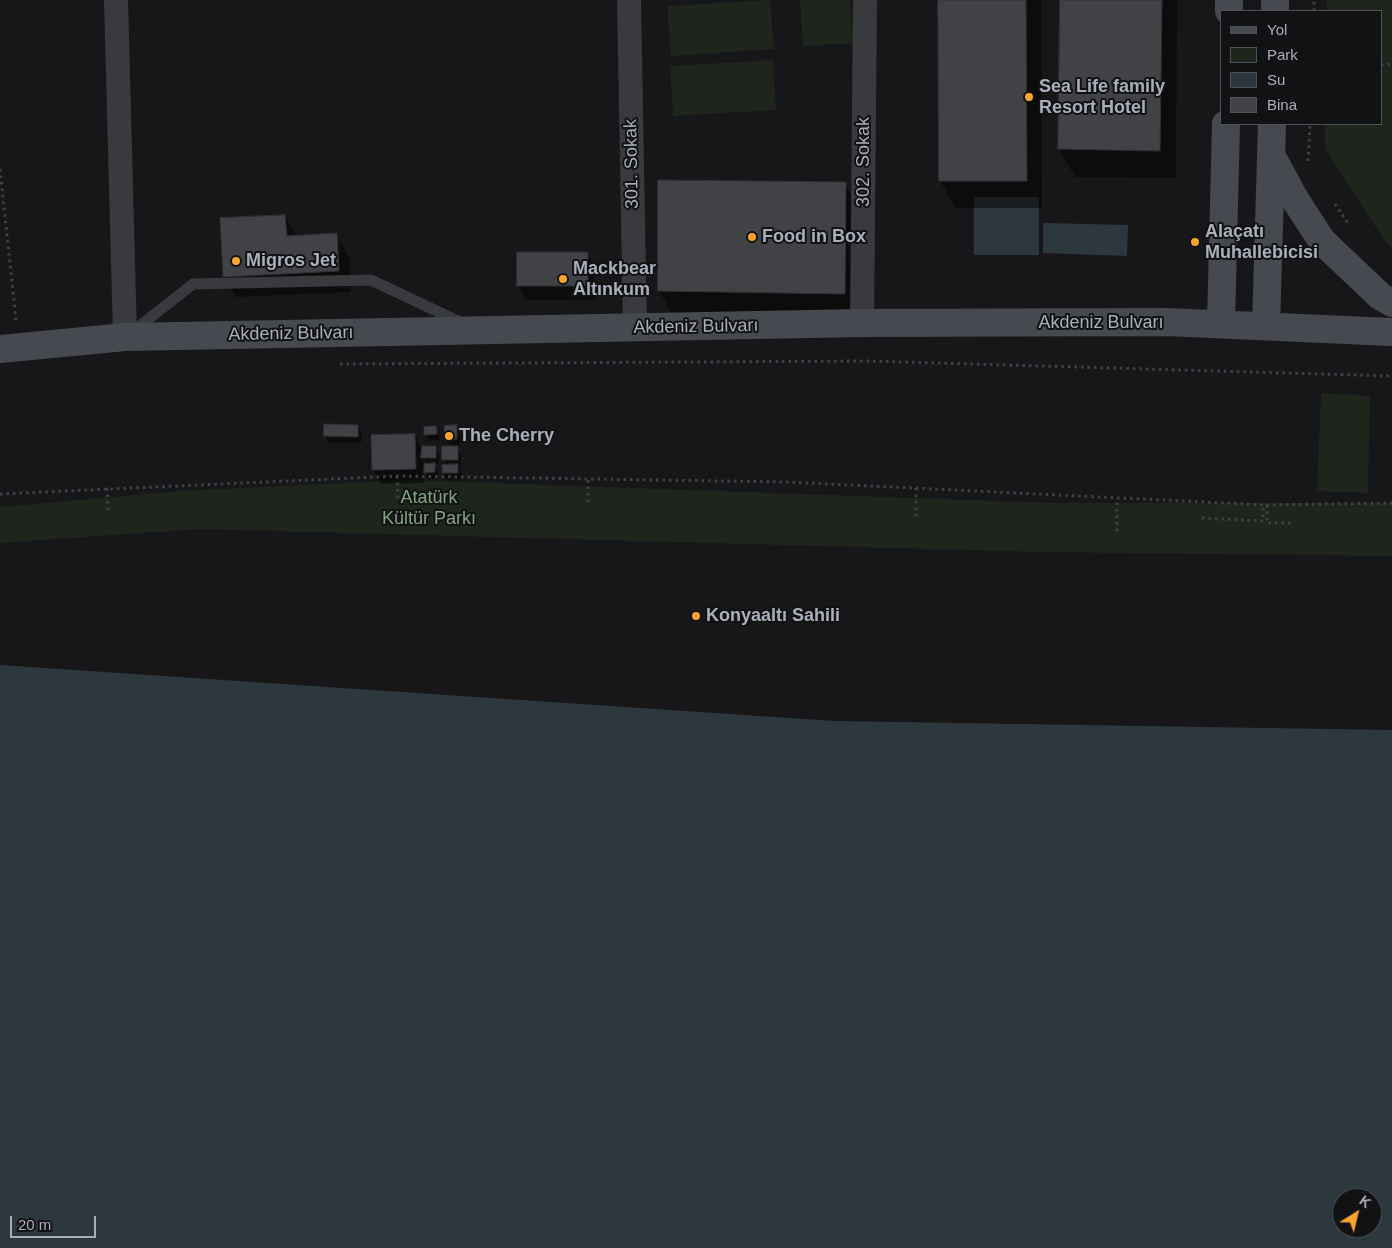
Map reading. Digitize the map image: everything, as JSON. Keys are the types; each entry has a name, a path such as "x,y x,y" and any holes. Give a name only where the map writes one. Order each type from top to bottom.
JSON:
{"main road":[{"path":"1221,323 1226,125"},
{"path":"1266,326 1272,125"},
{"path":"1271,154 1296,201 1322,241 1380,296 1392,303"},
{"name":"Akdeniz Bulvarı","path":"10,348 125,337 862,323 1221,323 1392,332"}],"street":[{"path":"116,0 125,337"},
{"name":"301. Sokak","path":"629,0 634,328"},
{"name":"302. Sokak","path":"862,323 865,0"}],"lane":[{"path":"125,337 194,284 371,280 475,330"}],"path":[{"path":"1308,164 1310,125"},
{"path":"0,169 10,348"},
{"path":"1334,203 1350,226"},
{"path":"338,364 867,361 1392,376"},
{"path":"397,476 398,499"},
{"path":"0,494 397,476 787,482 1265,505 1392,503"},
{"path":"588,480 588,502"},
{"path":"108,488 108,510"},
{"path":"916,488 916,520"},
{"path":"1117,498 1117,531"},
{"path":"1202,518 1263,521 1265,505"},
{"path":"1265,505 1267,522 1292,523"}],"green space":[{"path":"770,0 774,49 671,56 667,6"},
{"path":"800,0 850,0 853,43 803,46"},
{"path":"1327,0 1392,0 1392,248 1386,243 1325,149 1325,125 1382,125 1382,10 1327,10"},
{"path":"773,60 776,110 673,116 670,66"},
{"path":"1321,393 1370,396 1368,493 1317,491"},
{"name":"Atatürk Kültür Parkı","path":"409,480 1054,503 1392,503 1392,556 1037,552 200,529 0,543 0,507 180,491"}],"water":[{"path":"974,197 1039,197 1039,255 974,255"},
{"path":"1043,223 1128,225 1127,256 1043,253"},
{"path":"0,665 834,721 1392,730 1392,1248 0,1248"}],"building":[{"path":"938,0 1026,0 1027,181 939,181"},
{"path":"1060,0 1162,0 1160,151 1058,149"},
{"name":"Food in Box","path":"658,180 846,182 845,294 658,291"},
{"path":"285,215 287,236 337,233 339,271 223,277 220,218"},
{"path":"517,252 588,252 588,286 517,286"},
{"path":"324,424 358,425 358,437 324,436"},
{"path":"457,425 457,439 445,440 444,426"},
{"path":"436,426 437,434 424,435 424,427"},
{"path":"415,434 416,469 372,470 371,435"},
{"path":"422,446 436,446 436,458 421,458"},
{"path":"442,446 458,446 458,460 442,460"},
{"path":"435,463 435,472 424,473 424,464"},
{"path":"458,464 458,473 442,473 442,465"}],"place":[{"name":"Sea Life family Resort Hotel","path":"1029,97"},
{"name":"Food in Box","path":"752,237"},
{"name":"Alaçatı Muhallebicisi","path":"1195,242"},
{"name":"Migros Jet","path":"236,261"},
{"name":"Mackbear Altınkum","path":"563,279"},
{"name":"The Cherry","path":"449,436"},
{"name":"Konyaaltı Sahili","path":"696,616"}]}
